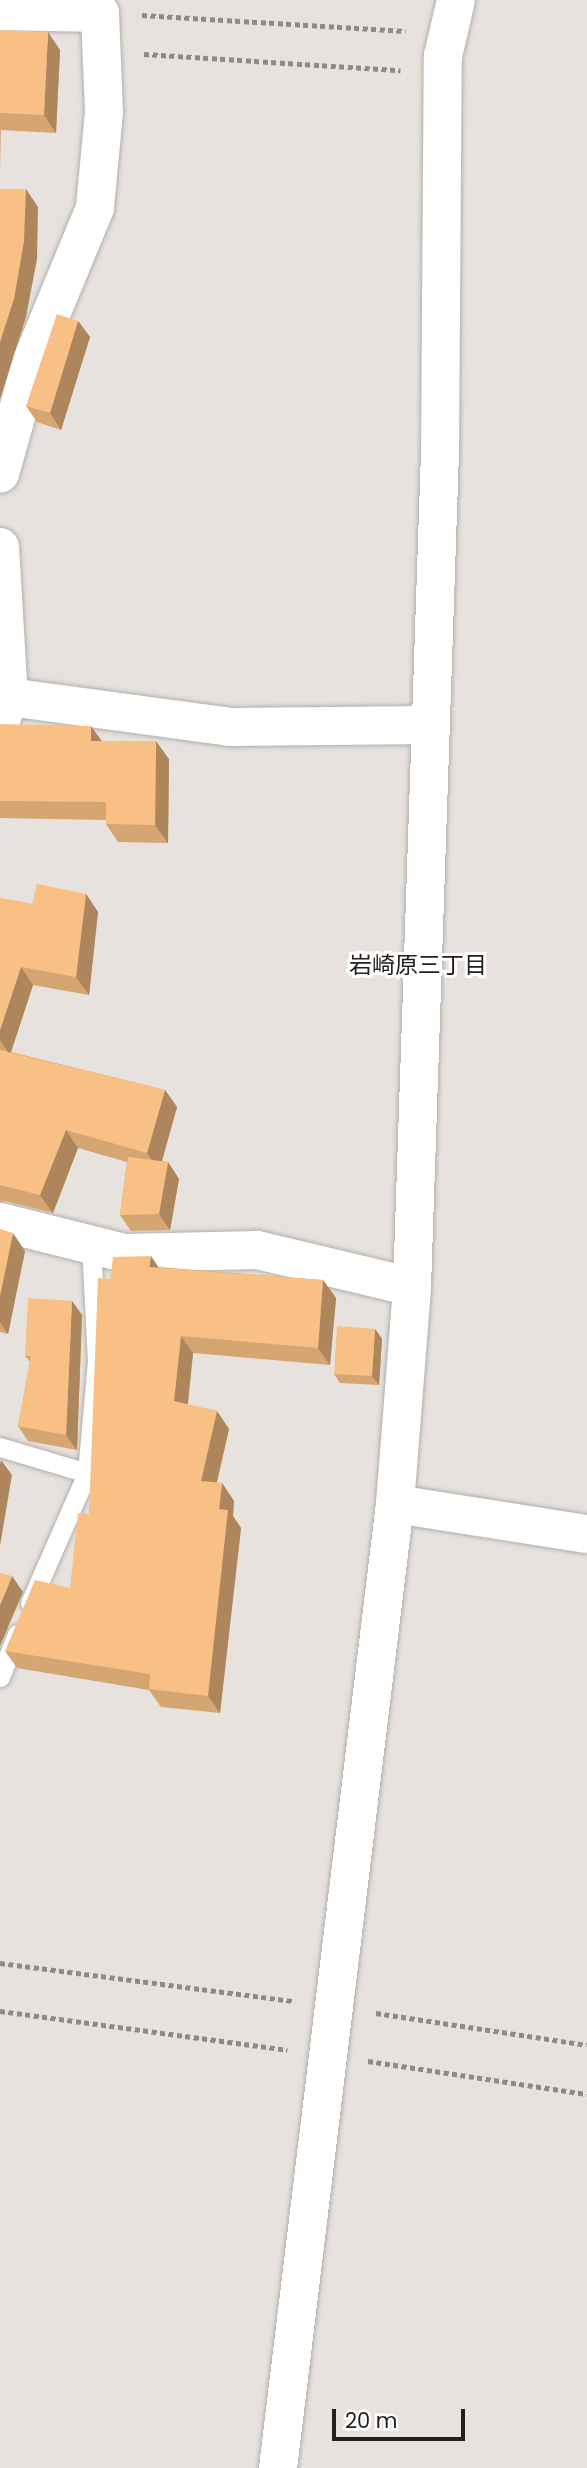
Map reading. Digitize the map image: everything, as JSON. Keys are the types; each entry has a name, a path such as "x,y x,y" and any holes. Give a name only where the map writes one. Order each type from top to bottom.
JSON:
{"street":[{"path":"0,11 100,13 104,112 95,208 32,360 0,474"},
{"path":"278,2468 395,1504 412,1287 430,725 443,73 452,17"},
{"path":"0,547 5,710 229,727 430,725"},
{"path":"0,1222 124,1253 257,1250 412,1287"},
{"path":"395,1504 587,1534"}],"lane":[{"path":"0,1677 87,1474 97,1362 91,1245"},
{"path":"0,1447 87,1474"}],"path":[{"path":"100,13 452,17"},
{"path":"101,51 443,73"},
{"path":"0,1963 335,2007 587,2045"},
{"path":"0,2011 587,2094"}],"building":[{"path":"0,30 48,32 44,115 0,113"},
{"path":"0,189 26,189 24,241 14,299 0,342"},
{"path":"57,314 78,321 50,413 26,406"},
{"path":"0,724 91,726 91,741 156,741 155,825 106,824 106,802 0,801"},
{"path":"37,884 86,894 76,977 21,967 0,1030 0,898 32,904"},
{"path":"0,1050 165,1090 147,1153 66,1130 40,1195 0,1185"},
{"path":"128,1157 168,1162 159,1214 120,1215"},
{"path":"0,1229 13,1233 0,1296"},
{"path":"151,1256 149,1267 323,1280 318,1348 181,1336 174,1401 217,1411 201,1481 222,1483 219,1509 228,1510 208,1696 149,1689 150,1674 5,1651 35,1580 70,1588 78,1513 89,1514 98,1278 110,1279 113,1257"},
{"path":"28,1298 72,1301 66,1435 18,1426 31,1356 25,1356"},
{"path":"337,1326 375,1329 372,1376 334,1374"},
{"path":"0,1573 12,1576 0,1605"}],"district":[{"name":"岩崎原三丁目","path":"418,965"}]}
